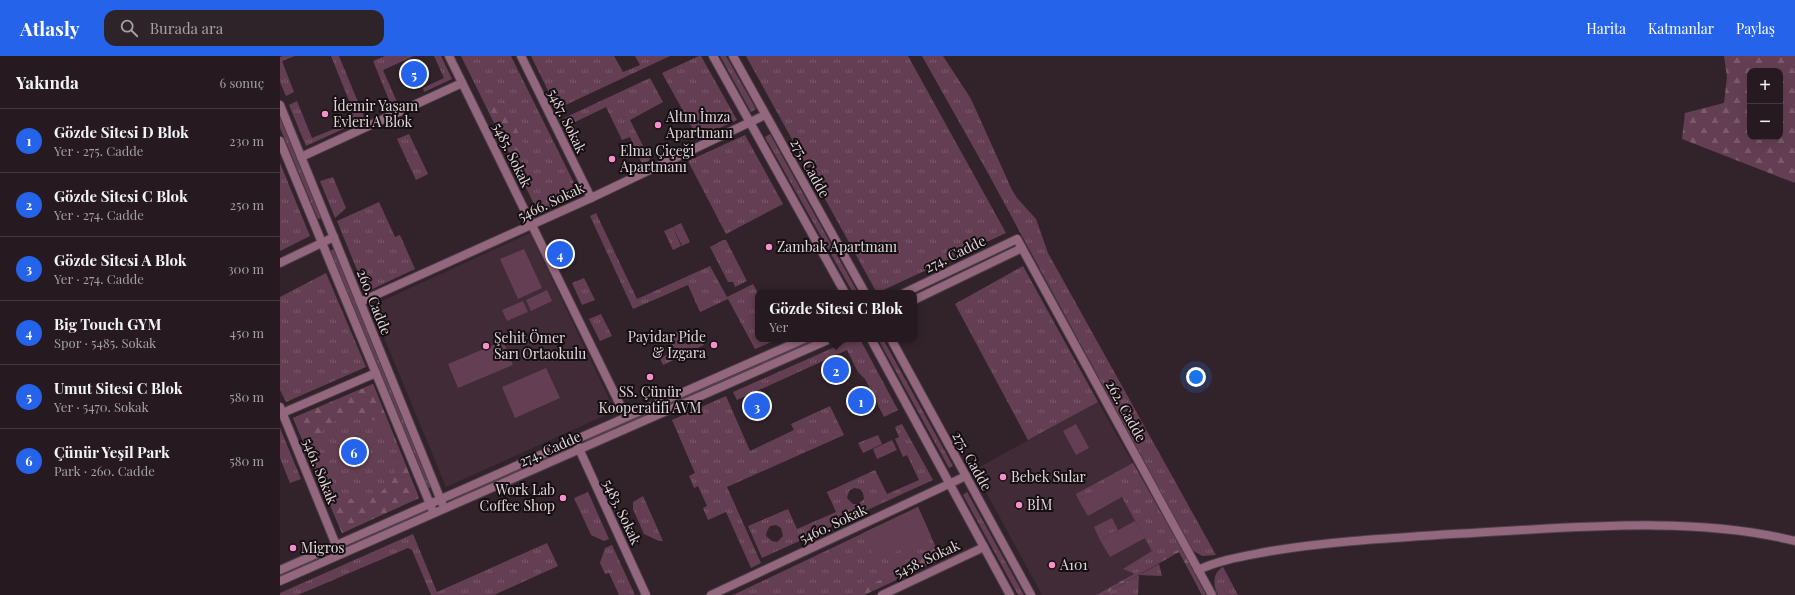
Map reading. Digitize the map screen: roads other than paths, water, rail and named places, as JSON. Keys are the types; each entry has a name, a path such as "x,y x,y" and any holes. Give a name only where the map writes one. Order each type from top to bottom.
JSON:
{"street":[{"name":"5485. Sokak","path":"449,56 626,417"},
{"name":"5487. Sokak","path":"521,56 591,198"},
{"path":"713,56 843,290"},
{"name":"275. Cadde","path":"733,56 863,290"},
{"path":"301,157 462,84"},
{"name":"260. Cadde","path":"280,105 445,509"},
{"name":"5466. Sokak","path":"360,302 591,198 765,115"},
{"name":"260. Cadde","path":"280,141 434,514"},
{"path":"280,263 334,237"},
{"name":"274. Cadde","path":"910,290 1017,239"},
{"name":"262. Cadde","path":"1017,239 1212,595"},
{"name":"274. Cadde","path":"917,299 1022,248"},
{"name":"274. Cadde","path":"280,570 440,498 797,342"},
{"name":"274. Cadde","path":"280,581 823,342"},
{"path":"872,342 1010,595"},
{"name":"275. Cadde","path":"893,342 1032,595"},
{"path":"281,411 376,373"},
{"name":"5461. Sokak","path":"281,411 336,545"},
{"name":"5483. Sokak","path":"575,440 646,595"},
{"name":"5460. Sokak","path":"711,595 722,593 966,476"},
{"path":"1198,570 1233,558 1329,542 1533,530 1626,527 1698,528 1747,532 1795,541"},
{"name":"5458. Sokak","path":"882,595 984,547"}],"place":[{"name":"Umut Sitesi C Blok","path":"414,74"},
{"name":"İdemir Yaşam Evleri A Blok","path":"325,114"},
{"name":"Altın İmza Apartmanı","path":"658,125"},
{"name":"Elma Çiçeği Apartmanı","path":"612,159"},
{"name":"Zambak Apartmanı","path":"769,247"},
{"name":"Big Touch GYM","path":"560,254"},
{"name":"Payidar Pide & Izgara","path":"714,345"},
{"name":"Şehit Ömer Sarı Ortaokulu","path":"486,346"},
{"name":"Gözde Sitesi C Blok","path":"836,370"},
{"name":"SS. Çünür Kooperatifi AVM","path":"650,377"},
{"name":"Gözde Sitesi D Blok","path":"861,401"},
{"name":"Gözde Sitesi A Blok","path":"757,406"},
{"name":"Çünür Yeşil Park","path":"354,452"},
{"name":"Bebek Sular","path":"1003,477"},
{"name":"Work Lab Coffee Shop","path":"563,498"},
{"name":"BİM","path":"1019,505"},
{"name":"Migros","path":"293,548"},
{"name":"A101","path":"1052,565"}]}
